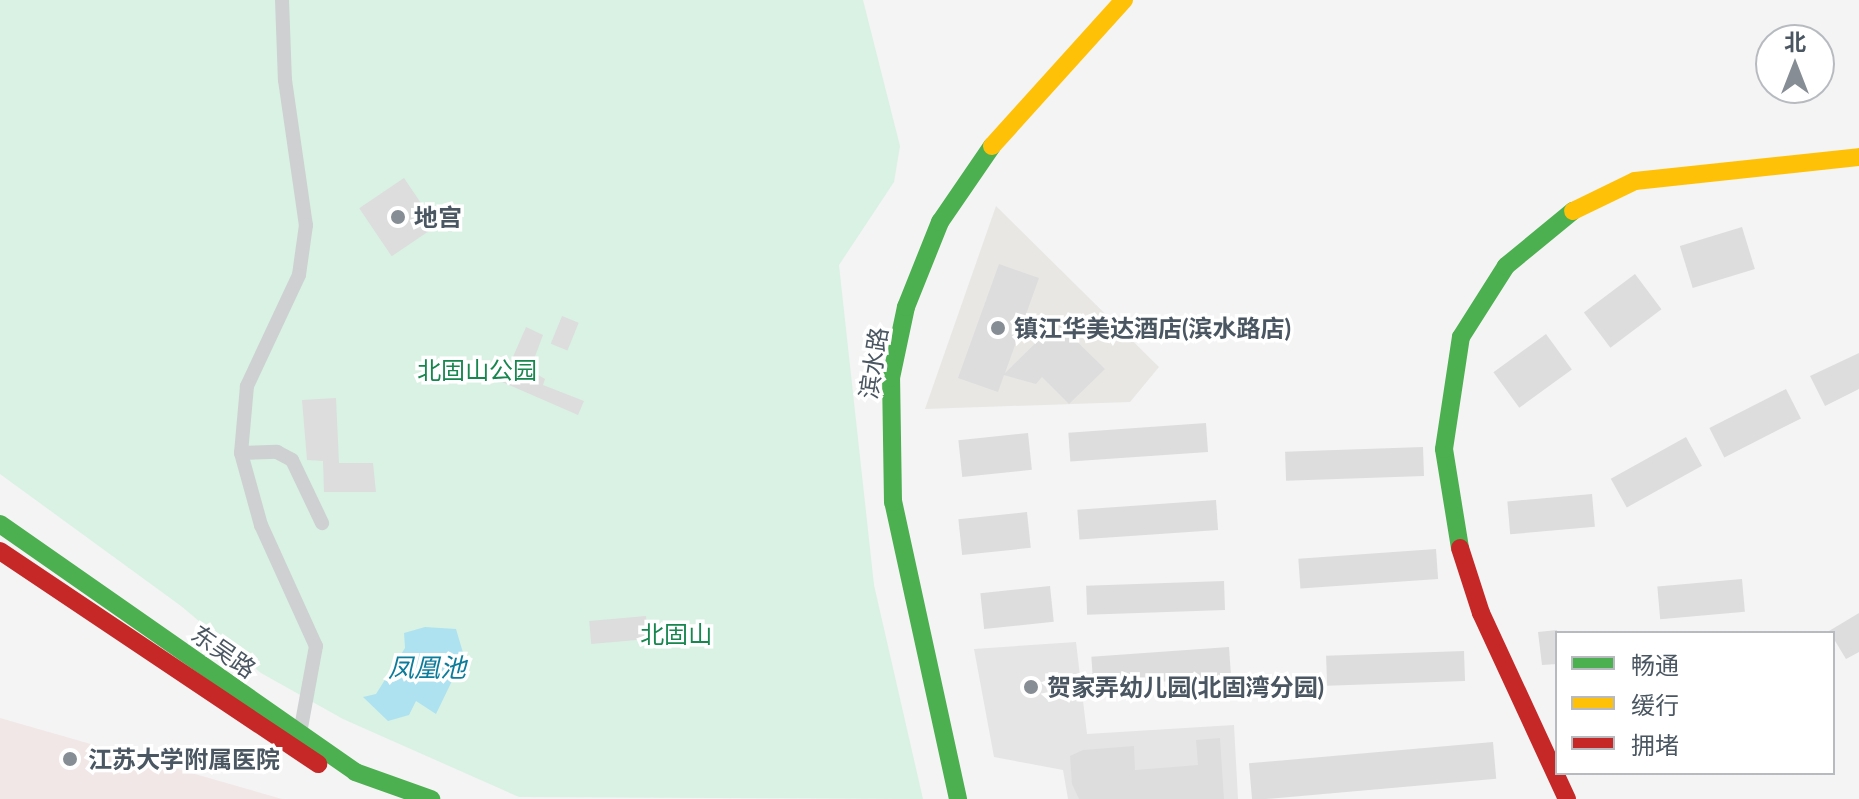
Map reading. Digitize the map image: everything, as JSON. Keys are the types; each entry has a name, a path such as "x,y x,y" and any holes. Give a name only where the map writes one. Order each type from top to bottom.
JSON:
{"street":[{"path":"282,0 285,80 306,225 299,275 247,386 241,453 261,525 316,646 300,733"},
{"name":"滨水路","path":"958,799 893,502 891,378 906,307 940,222 972,168 1124,0"},
{"path":"1555,773 1481,613 1459,545 1444,449 1461,337 1506,266 1562,216 1635,181 1859,157"},
{"path":"241,453 277,452 292,460 322,523"},
{"name":"东吴路","path":"0,524 355,772 431,799"},
{"name":"东吴路","path":"0,551 345,782 393,799"},
{"path":"1556,775 1567,799"}],"shaded area":[{"path":"996,206 1159,367 1130,402 925,409"},
{"name":"贺家弄幼儿园(北固湾分园)","path":"1076,642 1087,734 1234,725 1238,799 1068,799 1063,770 994,757 974,649"},
{"name":"江苏大学附属医院","path":"0,718 282,799 0,799"}],"green space":[{"name":"北固山公园","path":"0,0 863,0 900,146 894,182 839,265 874,585 923,799 519,797 343,719 261,673 181,606 0,474"}],"water":[{"name":"凤凰池","path":"425,627 456,629 464,656 436,714 416,701 409,715 388,721 363,697 376,694 405,648 404,633"}],"building":[{"name":"地宫","path":"404,178 436,226 392,256 359,208"},
{"path":"1742,227 1755,269 1693,288 1680,246"},
{"path":"999,264 1039,278 1005,373 1057,322 1105,369 1069,404 1042,377 1036,384 1004,375 998,392 958,378"},
{"path":"1635,274 1661,309 1610,348 1584,313"},
{"path":"562,316 579,323 567,351 551,344"},
{"path":"526,327 543,335 530,370 545,379 543,385 584,401 578,415 502,382"},
{"path":"1546,334 1572,370 1519,408 1493,372"},
{"path":"1859,353 1859,389 1825,406 1810,376"},
{"path":"1786,389 1801,418 1724,457 1709,428"},
{"path":"336,398 339,463 373,463 376,492 324,492 323,461 307,460 302,400"},
{"path":"1206,423 1208,452 1070,462 1068,433"},
{"path":"1028,433 1032,470 962,477 958,440"},
{"path":"1686,437 1702,466 1627,508 1611,479"},
{"path":"1423,447 1424,476 1286,481 1285,452"},
{"path":"1592,494 1595,527 1510,534 1507,501"},
{"path":"1216,500 1218,530 1079,540 1077,510"},
{"path":"1027,512 1031,548 962,555 958,519"},
{"path":"1436,549 1438,579 1300,589 1298,559"},
{"path":"1742,579 1745,612 1660,619 1657,586"},
{"path":"1224,581 1225,610 1087,615 1086,586"},
{"path":"1050,586 1054,622 984,629 980,593"},
{"path":"1859,613 1859,652 1846,659 1835,641 1835,631 1829,631"},
{"path":"646,616 648,639 591,644 589,621"},
{"path":"1557,630 1555,664 1542,665 1538,632"},
{"path":"1229,647 1231,677 1093,687 1091,657"},
{"path":"1464,651 1465,681 1327,686 1326,656"},
{"path":"1220,738 1224,799 1079,799 1072,784 1070,756 1083,750 1134,746 1135,770 1198,765 1196,740"},
{"path":"1493,742 1496,779 1252,799 1249,763"}],"traffic: fast":[{"path":"958,799 893,502 891,378 906,307 940,222 992,146"},
{"path":"1460,548 1444,449 1461,337 1506,266 1573,211"},
{"path":"0,524 355,772 431,799"}],"traffic: slow":[{"path":"992,146 1124,0"},
{"path":"1573,211 1635,181 1859,157"}],"traffic: jam":[{"path":"1460,548 1481,613 1555,773"},
{"path":"0,551 318,764"},
{"path":"1556,775 1567,799"}],"place":[{"name":"地宫","path":"398,217"},
{"name":"镇江华美达酒店(滨水路店)","path":"998,328"},
{"name":"贺家弄幼儿园(北固湾分园)","path":"1031,687"},
{"name":"江苏大学附属医院","path":"70,759"}],"park label":[{"name":"北固山","path":"676,634"}]}
